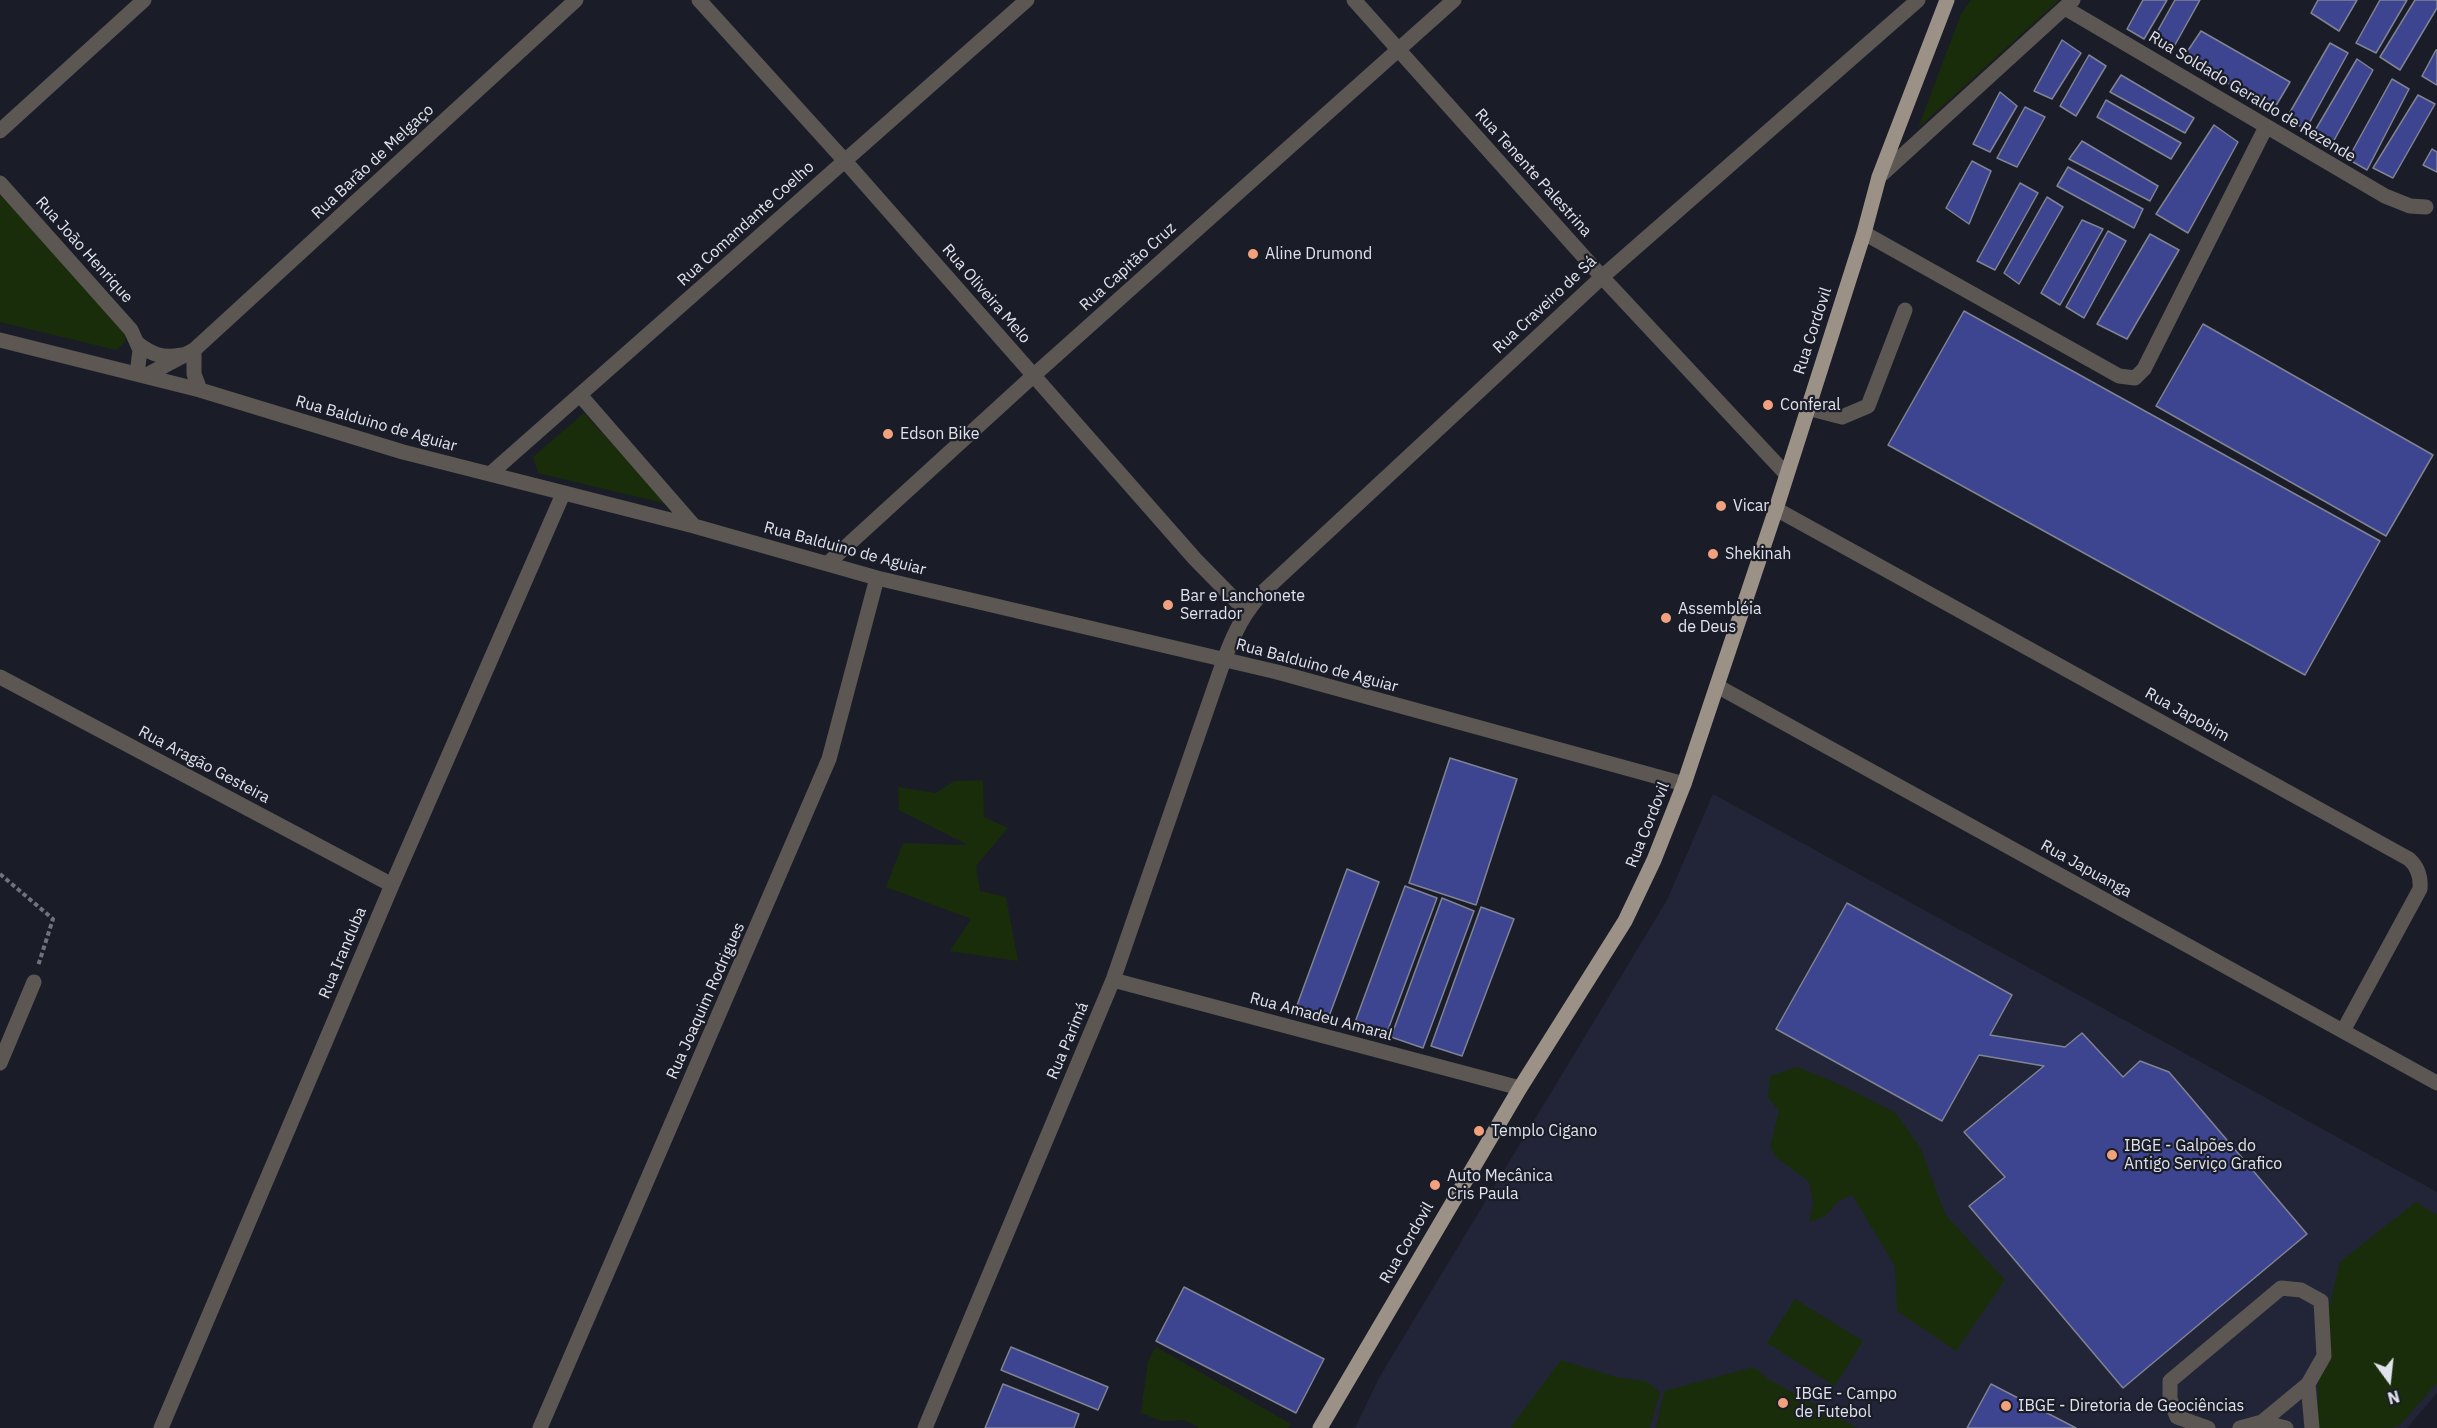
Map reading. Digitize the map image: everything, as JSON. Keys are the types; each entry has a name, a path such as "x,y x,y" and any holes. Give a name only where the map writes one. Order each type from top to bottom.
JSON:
{"main road":[{"name":"Rua Cordovil","path":"1320,1428 1520,1088 1625,921 1654,860 1684,784 1776,509 1864,233 1879,177 1947,0"}],"street":[{"path":"0,131 144,0"},
{"name":"Rua Barão de Melgaço","path":"141,375 190,352 576,0"},
{"name":"Rua Oliveira Melo","path":"699,0 845,161 1195,560 1246,611"},
{"name":"Rua Comandante Coelho","path":"490,474 1027,0"},
{"name":"Rua Tenente Palestrina","path":"1354,0 1602,277 1786,474"},
{"name":"Rua Capitão Cruz","path":"827,564 1033,376 1454,0"},
{"name":"Rua Craveiro de Sá","path":"1224,660 1246,611 1264,591 1602,277 1918,0"},
{"path":"1879,177 2069,4"},
{"name":"Rua Soldado Geraldo de Rezende","path":"2069,4 2266,127 2385,196 2410,206 2426,207"},
{"path":"1864,233 2120,376 2135,378 2145,369 2266,127"},
{"name":"Rua João Henrique","path":"0,183 130,330 137,343 162,357 169,358 190,352"},
{"path":"1807,408 1842,417 1868,406 1905,310"},
{"name":"Rua Balduino de Aguiar","path":"0,340 200,390 404,452 694,526 877,578 1288,675 1684,784"},
{"path":"137,343 140,350 141,375"},
{"path":"190,352 200,390"},
{"path":"580,395 694,526"},
{"name":"Rua Iranduba","path":"161,1428 392,885 563,494"},
{"name":"Rua Japobim","path":"1776,509 2409,859 2414,864 2421,880 2420,889 2343,1030"},
{"name":"Rua Joaquim Rodrigues","path":"540,1428 829,759 877,578"},
{"name":"Rua Parimá","path":"925,1428 1113,980 1224,660"},
{"name":"Rua Aragão Gesteira","path":"0,677 392,885"},
{"name":"Rua Japuanga","path":"1716,686 2437,1083"},
{"name":"Rua Amadeu Amaral","path":"1113,980 1520,1088"},
{"path":"0,1063 34,982"},
{"path":"2208,1428 2177,1418 2170,1399 2170,1381 2281,1288 2301,1290 2321,1301 2324,1356 2307,1384 2262,1422 2240,1428"},
{"path":"2307,1384 2312,1428"},
{"path":"2262,1422 2286,1428"}],"path":[{"path":"0,874 53,920 34,982"}],"shaded area":[{"path":"1713,794 2437,1192 2437,1393 2407,1428 1355,1428 1379,1378 1667,900"}],"green space":[{"path":"1971,0 2059,0 1918,128 1961,14"},
{"path":"0,195 126,327 125,342 116,350 0,322"},
{"path":"584,413 667,504 538,473 533,457"},
{"path":"983,780 984,817 1008,828 976,866 980,891 1006,897 1018,961 950,951 971,919 886,887 903,843 968,845 899,810 898,787 936,793 954,781"},
{"path":"1797,1067 1841,1085 1896,1113 1921,1149 1945,1214 2005,1280 1956,1351 1897,1311 1895,1266 1852,1195 1839,1201 1824,1217 1809,1222 1813,1203 1809,1182 1776,1157 1770,1147 1779,1111 1768,1098 1770,1076"},
{"path":"2416,1202 2437,1215 2437,1383 2400,1425 2391,1428 2318,1428 2318,1354 2340,1262"},
{"path":"1795,1299 1863,1341 1835,1386 1767,1343"},
{"path":"1156,1347 1291,1424 1288,1428 1199,1428 1184,1420 1161,1421 1141,1413 1148,1361"},
{"path":"1561,1360 1616,1377 1646,1381 1660,1392 1650,1428 1510,1428"},
{"path":"1754,1367 1768,1379 1857,1428 1656,1428 1664,1391"}],"building":[{"path":"2143,0 2167,0 2144,39 2127,29"},
{"path":"2175,0 2200,0 2171,52 2152,41"},
{"path":"2318,0 2357,0 2339,31 2311,13"},
{"path":"2380,0 2407,0 2376,53 2356,43"},
{"path":"2415,0 2437,0 2437,8 2400,70 2380,57"},
{"path":"2201,31 2290,82 2274,109 2183,58"},
{"path":"2062,40 2081,53 2052,99 2034,91"},
{"path":"2330,43 2348,53 2306,129 2286,119"},
{"path":"2437,50 2437,85 2422,76"},
{"path":"2089,55 2106,66 2076,116 2060,106"},
{"path":"2357,59 2373,70 2332,144 2313,134"},
{"path":"2121,75 2194,118 2185,133 2110,92"},
{"path":"2392,79 2409,89 2367,170 2348,159"},
{"path":"2000,92 2017,106 1990,152 1973,144"},
{"path":"2418,95 2435,104 2393,178 2373,168"},
{"path":"2106,100 2181,143 2171,159 2097,117"},
{"path":"2025,107 2045,117 2017,167 1997,158"},
{"path":"2214,125 2238,142 2188,233 2156,214"},
{"path":"2082,141 2158,186 2150,201 2069,159"},
{"path":"2432,149 2437,152 2437,172 2423,165"},
{"path":"1972,161 1991,171 1969,224 1946,208"},
{"path":"2068,167 2143,209 2134,228 2057,186"},
{"path":"2020,183 2038,193 1995,270 1977,261"},
{"path":"2047,197 2063,207 2019,284 2004,273"},
{"path":"2082,220 2103,229 2060,305 2041,293"},
{"path":"2108,231 2126,241 2084,318 2066,307"},
{"path":"2150,234 2179,250 2127,339 2097,324"},
{"path":"1964,311 2380,541 2305,675 1888,445"},
{"path":"2203,324 2433,455 2386,536 2156,406"},
{"path":"1450,758 1517,779 1476,905 1409,883"},
{"path":"1347,869 1379,882 1328,1019 1296,1008"},
{"path":"1405,886 1437,898 1386,1035 1354,1025"},
{"path":"1442,898 1474,911 1423,1048 1391,1037"},
{"name":"IBGE - Galpões do Antigo Serviço Grafico","path":"1847,903 2012,995 1990,1035 2065,1047 2082,1033 2123,1077 2140,1061 2169,1072 2307,1234 2123,1388 1969,1206 2005,1177 1964,1132 2044,1066 1979,1055 1942,1121 1776,1029"},
{"path":"1481,907 1514,919 1462,1056 1431,1046"},
{"path":"1184,1287 1324,1359 1296,1413 1156,1341"},
{"path":"1011,1347 1108,1387 1098,1410 1001,1370"},
{"path":"1003,1384 1079,1414 1074,1428 985,1428"},
{"name":"IBGE - Diretoria de Geociências","path":"1991,1384 2076,1428 1967,1428"}],"place":[{"name":"Aline Drumond","path":"1253,254"},
{"name":"Conferal","path":"1768,405"},
{"name":"Edson Bike","path":"888,434"},
{"name":"Vicar","path":"1721,506"},
{"name":"Shekinah","path":"1713,554"},
{"name":"Bar e Lanchonete Serrador","path":"1168,605"},
{"name":"Assembléia de Deus","path":"1666,618"},
{"name":"Templo Cigano","path":"1479,1131"},
{"name":"IBGE - Galpões do Antigo Serviço Grafico","path":"2112,1155"},
{"name":"Auto Mecânica Cris Paula","path":"1435,1185"},
{"name":"IBGE - Campo de Futebol","path":"1783,1403"},
{"name":"IBGE - Diretoria de Geociências","path":"2006,1406"}]}
